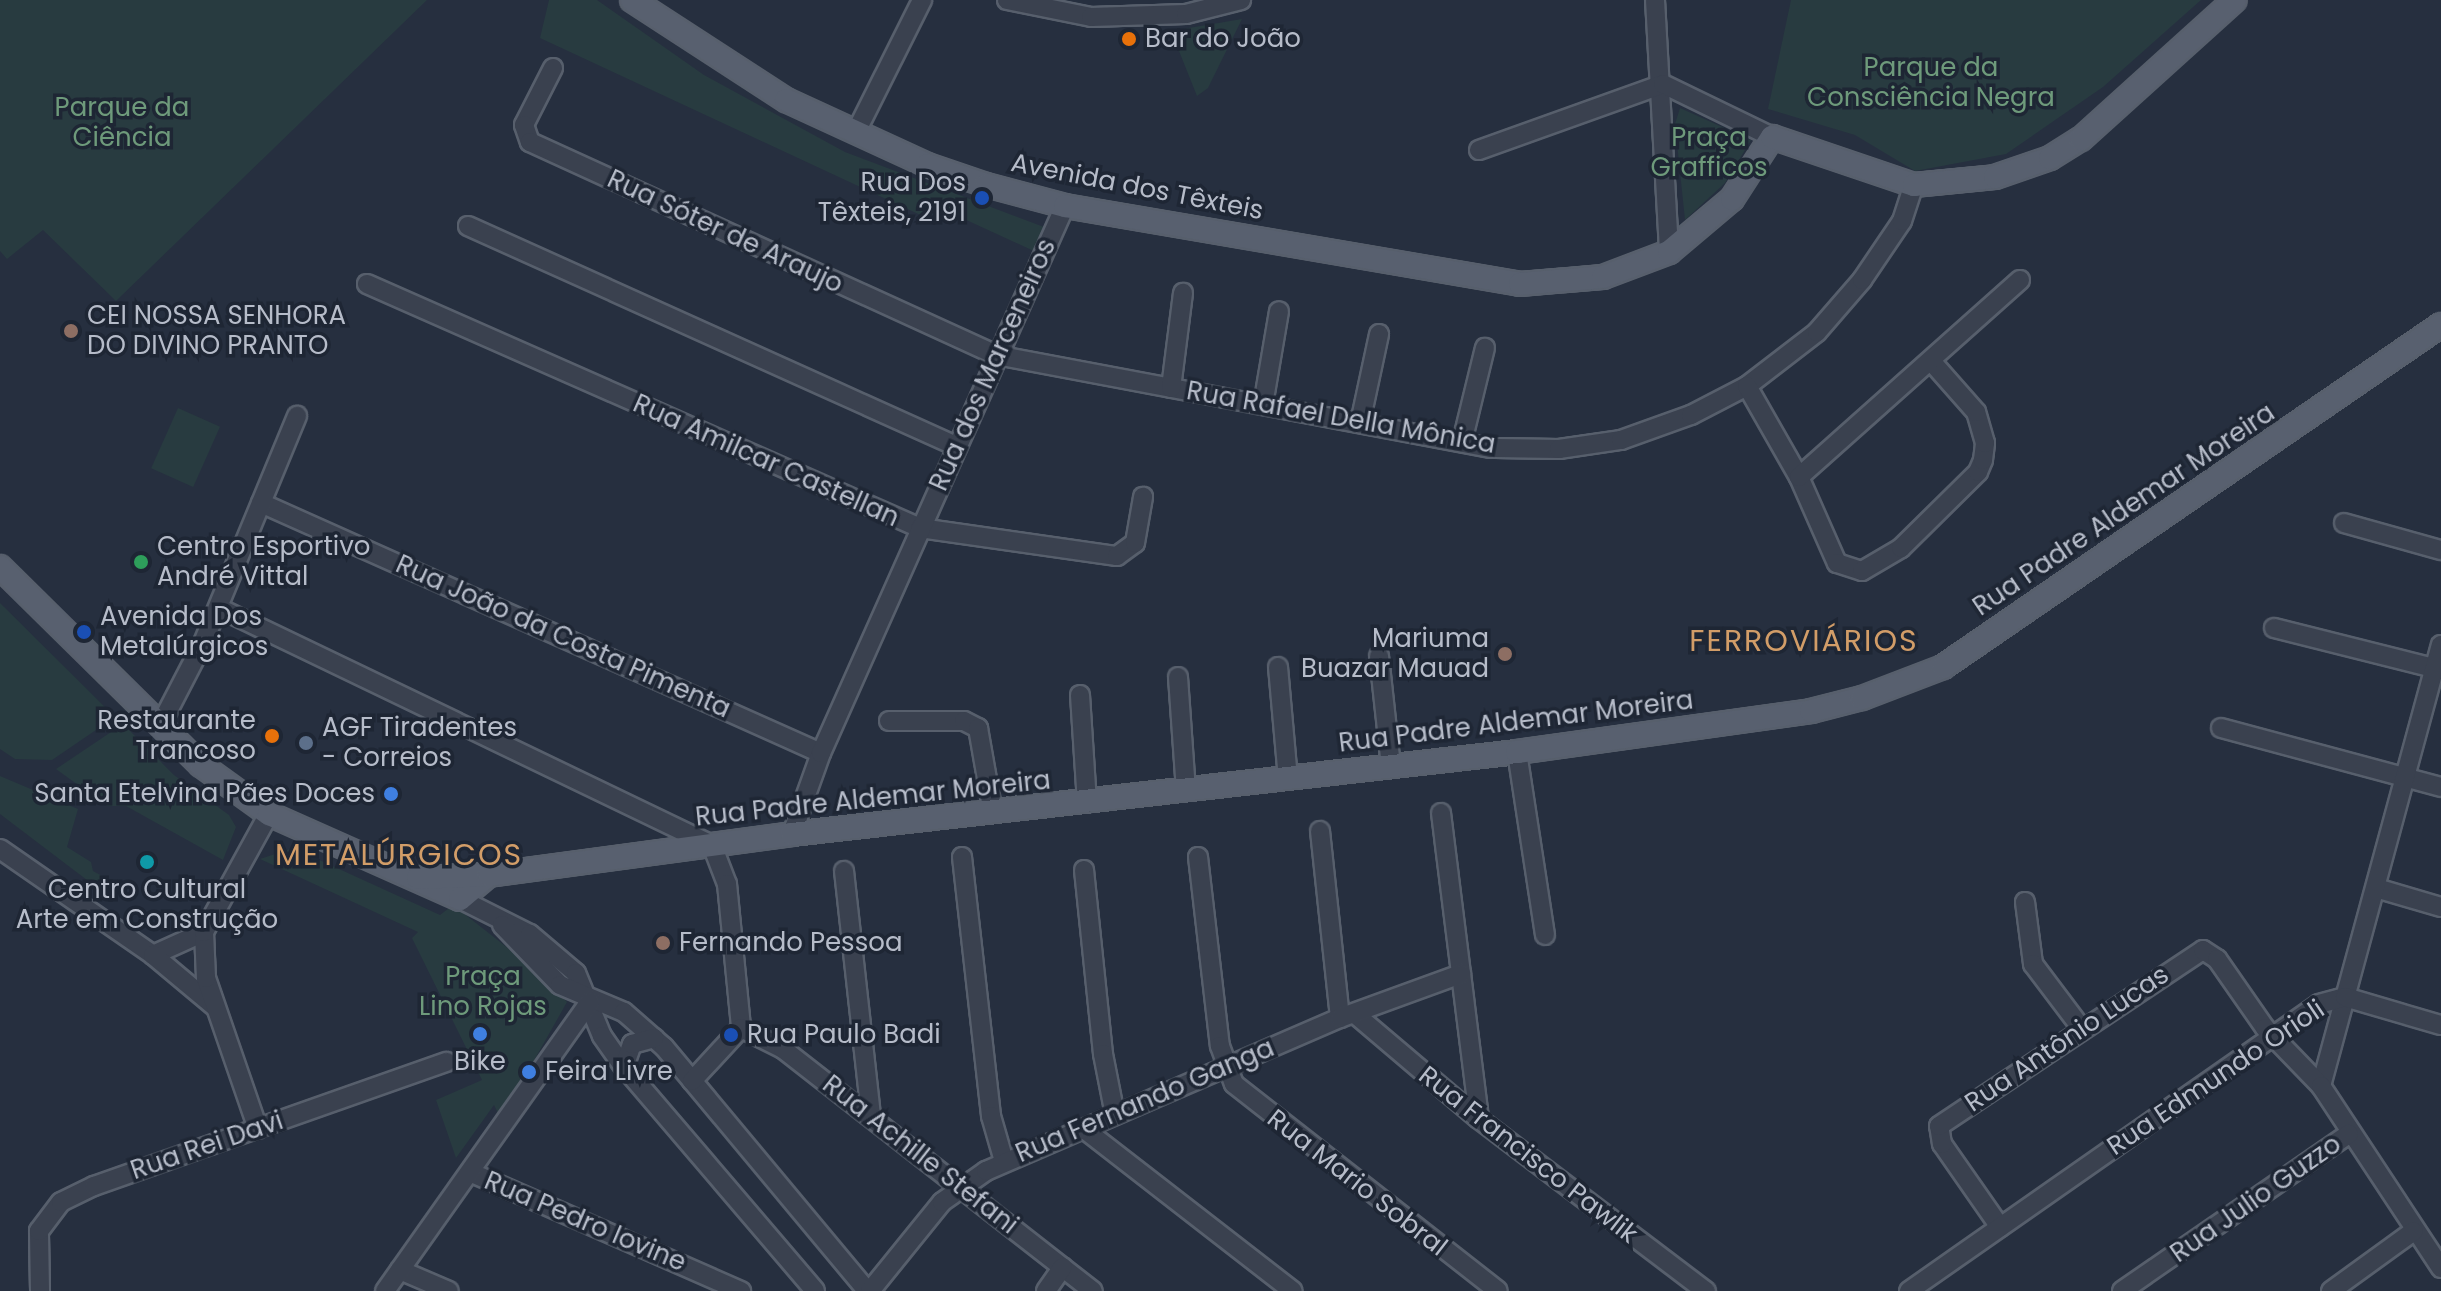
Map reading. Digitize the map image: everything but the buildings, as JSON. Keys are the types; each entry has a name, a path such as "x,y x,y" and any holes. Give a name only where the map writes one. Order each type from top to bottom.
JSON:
{"main road":[{"name":"Avenida dos Têxteis","path":"632,0 786,100 927,165 1065,206 1520,284 1603,277 1669,252 1732,199 1772,137"},
{"path":"1772,137 1914,185 1995,177 2050,158 2081,139 2235,0"},
{"name":"Rua Padre Aldemar Moreira","path":"418,878 489,875 792,834 1517,752 1811,711 1906,686 1943,667 2060,590 2441,325"},
{"path":"0,567 201,765 269,814 460,899 489,875"}],"street":[{"path":"856,132 922,0"},
{"path":"1007,0 1091,17 1186,14 1241,0"},
{"path":"1655,0 1663,84 1669,252"},
{"name":"Rua Sóter de Araujo","path":"553,68 524,125 530,142 996,355"},
{"path":"1479,150 1663,84 1772,137"},
{"name":"Rua Rafael Della Mônica","path":"996,355 1462,442 1559,449 1621,440 1691,415 1747,386 1817,332 1862,280 1902,221 1914,185"},
{"name":"Rua dos Marceneiros","path":"792,834 821,753 1065,206"},
{"path":"468,226 956,446"},
{"path":"1799,477 2020,280"},
{"name":"Rua Amilcar Castellan","path":"367,284 920,528 1117,556 1135,543 1143,497"},
{"path":"1171,388 1183,293"},
{"path":"1263,405 1279,311"},
{"path":"1360,423 1379,334"},
{"path":"1462,442 1485,348"},
{"path":"1747,386 1799,477 1831,553 1844,569 1873,568 1901,548 1978,472 1983,460 1985,443 1976,412 1931,361"},
{"path":"161,724 219,608 297,416"},
{"name":"Rua João da Costa Pimenta","path":"261,503 821,753"},
{"path":"2344,523 2441,550"},
{"path":"219,608 712,845 727,884 741,1028 692,1081"},
{"path":"2274,628 2438,669"},
{"name":"Rua Edmundo Orioli","path":"1909,1291 2319,1004 2345,997 2438,669 2441,645"},
{"path":"1379,656 1391,767"},
{"path":"1278,667 1288,779"},
{"path":"1178,677 1186,790"},
{"path":"1080,695 1087,803"},
{"path":"889,721 964,721 978,728 993,813"},
{"path":"2221,728 2441,787"},
{"path":"1517,752 1545,935"},
{"path":"1441,813 1479,1119"},
{"path":"258,1129 206,978 204,932 269,814"},
{"path":"1320,831 1347,1016"},
{"path":"0,849 153,955 214,1006"},
{"path":"962,857 991,1116 1004,1161"},
{"path":"1198,857 1225,1067"},
{"path":"1084,870 1103,1054 1115,1115"},
{"path":"844,871 871,1116"},
{"path":"2376,888 2441,907"},
{"path":"460,899 500,923 560,985 590,1001 624,1012 654,1038 869,1291"},
{"path":"2025,902 2033,964 2082,1029"},
{"path":"153,955 204,932"},
{"name":"Rua Antônio Lucas","path":"2000,1227 1937,1131 2082,1029 2203,950 2217,959 2273,1037"},
{"name":"Rua Fernando Ganga","path":"869,1291 942,1202 1004,1161 1347,1016 1461,974"},
{"path":"2321,1086 2345,997 2441,1025"},
{"path":"590,1001 602,1036 624,1067 815,1291"},
{"path":"385,1291 472,1173 590,1001"},
{"name":"Rua Francisco Pawlik","path":"1347,1016 1706,1291"},
{"name":"Rua Achille Stefani","path":"741,1028 769,1039 1093,1291"},
{"path":"2273,1037 2321,1086 2349,1134 2441,1268"},
{"path":"624,1067 632,1044 654,1038"},
{"name":"Rua Rei Davi","path":"40,1291 39,1231 61,1202 447,1062"},
{"name":"Rua Mario Sobral","path":"1225,1067 1250,1100 1498,1291"},
{"path":"1084,1129 1293,1291"},
{"name":"Rua Julio Guzzo","path":"2122,1291 2349,1134"},
{"name":"Rua Pedro Iovine","path":"472,1173 741,1291"},
{"path":"2331,1291 2414,1231"},
{"path":"1046,1291 1063,1267"},
{"path":"400,1270 449,1291"}],"green space":[{"name":"Parque da Ciência","path":"0,0 427,0 116,301 43,230 7,259 0,251"},
{"path":"549,0 597,0 704,75 845,152 1052,230 1036,252 938,207 929,219 540,38"},
{"name":"Parque da Consciência Negra","path":"1791,0 2201,0 2103,87 2006,154 1915,171 1855,135 1768,109"},
{"path":"1242,19 1208,88 1197,96 1171,31"},
{"name":"Praça Grafficos","path":"1680,108 1751,140 1725,183 1685,220 1675,124"},
{"path":"178,408 220,427 193,487 151,468"},
{"path":"0,603 115,717 52,760 15,759 0,749"},
{"path":"123,724 174,775 229,815 236,827 223,860 126,806 107,806 56,769"},
{"path":"0,776 78,809 67,847 91,862 93,871 113,882 108,896 0,814"},
{"name":"Praça Lino Rojas","path":"293,848 440,915 453,905 537,971 567,1002 501,1119 494,1105 456,1158 436,1100 482,1080 412,938 418,932 260,859"}],"place":[{"name":"Bar do João","path":"1129,39"},
{"name":"Rua Dos Têxteis, 2191","path":"982,198"},
{"name":"CEI NOSSA SENHORA DO DIVINO PRANTO","path":"71,331"},
{"name":"Centro Esportivo André Vittal","path":"141,562"},
{"name":"Avenida Dos Metalúrgicos","path":"84,632"},
{"name":"Mariuma Buazar Mauad","path":"1505,654"},
{"name":"Restaurante Trancoso","path":"272,736"},
{"name":"AGF Tiradentes - Correios","path":"306,743"},
{"name":"Santa Etelvina Pães Doces","path":"391,794"},
{"name":"Centro Cultural Arte em Construção","path":"147,862"},
{"name":"Fernando Pessoa","path":"663,943"},
{"name":"Bike","path":"480,1034"},
{"name":"Rua Paulo Badi","path":"731,1035"},
{"name":"Feira Livre","path":"529,1072"}],"district":[{"name":"FERROVIÁRIOS","path":"1804,641"},
{"name":"METALÚRGICOS","path":"399,855"}]}
